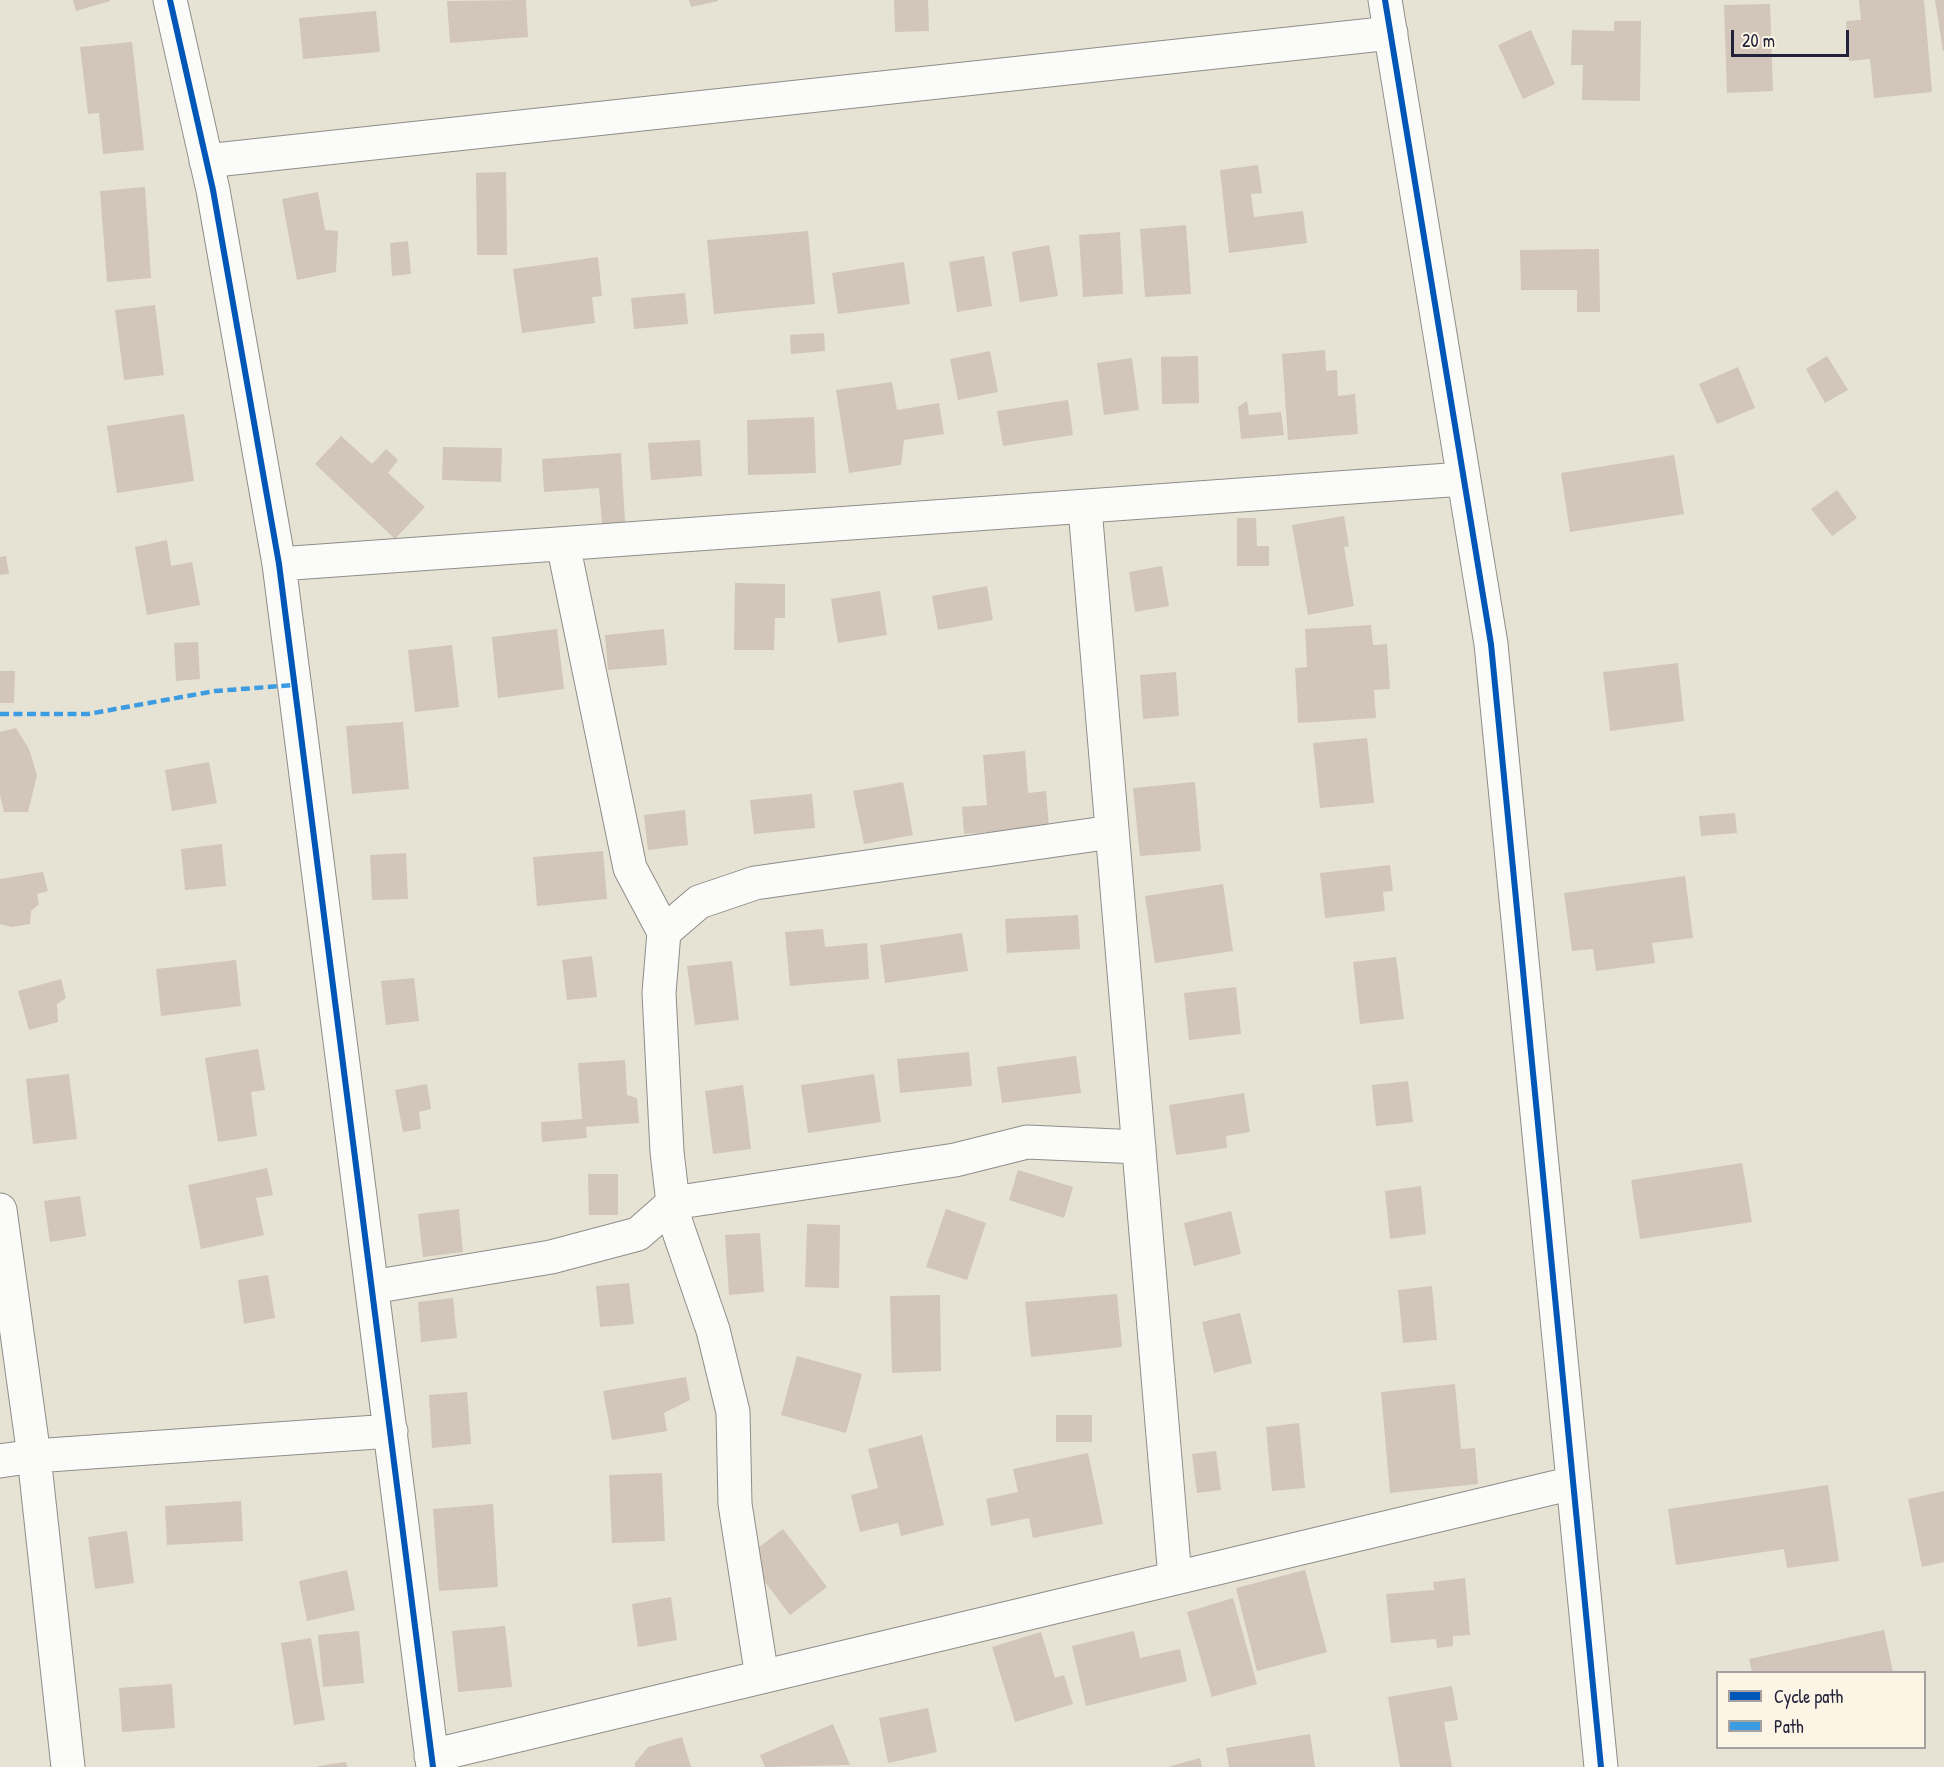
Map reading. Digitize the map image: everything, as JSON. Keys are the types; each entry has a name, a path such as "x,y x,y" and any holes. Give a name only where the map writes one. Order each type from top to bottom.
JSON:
{"street":[{"path":"170,0 206,161 279,564 432,1762 762,1677 1573,1483"},
{"path":"1385,0 1491,644 1601,1767"},
{"path":"206,161 1391,33"},
{"path":"279,564 1085,508 1463,479"},
{"path":"1085,508 1175,1578"},
{"path":"563,544 630,868 664,932 659,993 667,1152 675,1223 713,1330 732,1412 735,1504 762,1677"},
{"path":"664,932 699,902 755,883 1112,832"},
{"path":"372,1287 552,1257 638,1234 673,1203 956,1160 1027,1142 1139,1147"},
{"path":"0,1210 34,1456 68,1767"},
{"path":"0,1461 34,1456 391,1431"}],"building":[{"path":"73,0 110,0 110,1 76,11"},
{"path":"526,0 528,37 450,43 447,1"},
{"path":"689,0 718,0 718,1 691,7"},
{"path":"894,0 928,0 929,31 895,32"},
{"path":"1859,0 1924,0 1932,92 1874,98 1870,59 1849,61 1846,21 1861,20"},
{"path":"1935,0 1944,0 1944,51 1943,51"},
{"path":"1770,4 1773,91 1727,93 1724,5"},
{"path":"376,11 380,52 303,59 299,18"},
{"path":"1614,21 1641,21 1640,101 1582,100 1583,65 1571,65 1572,30 1614,31"},
{"path":"1531,30 1555,84 1523,99 1498,45"},
{"path":"132,42 144,150 103,154 99,113 88,114 80,47"},
{"path":"1258,165 1262,193 1251,194 1254,217 1303,211 1307,243 1229,253 1220,170"},
{"path":"506,172 507,255 477,255 476,173"},
{"path":"145,187 151,278 107,282 100,191"},
{"path":"318,192 325,230 338,231 336,272 297,280 282,199"},
{"path":"1186,225 1191,294 1145,297 1140,229"},
{"path":"808,231 815,304 714,314 707,240"},
{"path":"1120,232 1123,294 1083,297 1079,235"},
{"path":"408,241 411,274 392,276 390,243"},
{"path":"1049,245 1058,296 1020,302 1012,252"},
{"path":"1599,249 1600,312 1577,312 1577,290 1521,290 1520,250"},
{"path":"984,256 992,306 957,312 949,262"},
{"path":"598,257 602,296 592,297 595,323 522,333 513,269"},
{"path":"904,262 910,304 838,314 832,273"},
{"path":"685,293 688,324 634,329 631,298"},
{"path":"155,305 164,375 124,380 115,310"},
{"path":"824,333 825,351 791,354 790,335"},
{"path":"1325,350 1326,371 1337,370 1338,396 1355,394 1358,434 1288,440 1282,354"},
{"path":"990,351 998,392 958,400 950,359"},
{"path":"1198,356 1199,403 1162,404 1161,357"},
{"path":"1827,356 1848,390 1825,403 1806,369"},
{"path":"1132,358 1139,410 1104,415 1097,363"},
{"path":"1738,367 1755,408 1717,424 1699,384"},
{"path":"892,382 897,410 939,403 944,434 904,440 901,465 849,473 836,390"},
{"path":"1068,400 1073,435 1003,446 997,411"},
{"path":"1247,401 1249,415 1281,412 1284,435 1241,439 1238,407"},
{"path":"184,414 194,481 117,493 107,426"},
{"path":"814,417 816,473 748,475 747,420"},
{"path":"341,436 372,464 386,449 398,460 388,473 425,507 395,539 315,464"},
{"path":"700,440 702,476 651,480 648,443"},
{"path":"443,447 502,448 501,482 442,480"},
{"path":"621,453 625,522 602,524 599,488 544,492 542,459"},
{"path":"1674,455 1684,514 1570,532 1561,473"},
{"path":"1837,490 1857,518 1832,536 1811,509"},
{"path":"1344,516 1349,546 1344,547 1354,606 1308,615 1292,525"},
{"path":"1237,518 1256,518 1257,546 1269,546 1269,566 1237,566"},
{"path":"167,540 171,566 192,562 200,605 147,615 135,547"},
{"path":"6,556 9,574 0,575 0,557"},
{"path":"1162,566 1169,606 1135,612 1129,572"},
{"path":"735,583 785,584 785,618 775,618 774,650 734,650"},
{"path":"987,586 993,620 938,630 932,596"},
{"path":"880,591 887,635 838,643 831,599"},
{"path":"1371,625 1373,645 1387,644 1390,689 1374,690 1376,718 1298,723 1295,668 1307,667 1305,629"},
{"path":"557,629 564,689 498,698 492,637"},
{"path":"664,629 667,665 608,670 605,635"},
{"path":"198,642 200,679 176,681 174,643"},
{"path":"452,645 459,707 415,712 408,650"},
{"path":"1678,663 1684,721 1610,731 1603,672"},
{"path":"0,671 15,671 14,703 0,703"},
{"path":"1176,672 1179,716 1143,719 1140,675"},
{"path":"403,722 409,789 352,794 346,726"},
{"path":"16,728 29,749 37,775 28,812 4,812 0,795 0,732"},
{"path":"1367,738 1374,803 1320,808 1313,743"},
{"path":"1025,751 1028,793 1046,791 1049,827 964,834 962,807 987,805 983,755"},
{"path":"209,762 217,803 172,811 165,770"},
{"path":"903,782 913,835 864,844 853,791"},
{"path":"1195,782 1201,851 1140,856 1133,788"},
{"path":"812,794 815,828 754,834 750,800"},
{"path":"685,810 688,845 648,850 644,815"},
{"path":"1735,813 1737,833 1701,836 1699,816"},
{"path":"222,844 226,886 185,890 181,849"},
{"path":"603,851 607,899 537,906 533,857"},
{"path":"406,853 408,899 372,900 370,855"},
{"path":"1390,865 1393,891 1383,892 1385,911 1325,918 1320,873"},
{"path":"43,872 48,891 37,894 39,904 31,911 30,924 11,927 0,924 0,879"},
{"path":"1685,876 1693,938 1652,943 1655,963 1596,971 1593,949 1572,951 1564,893"},
{"path":"1223,884 1233,951 1155,963 1145,896"},
{"path":"1078,915 1080,949 1007,953 1005,919"},
{"path":"823,929 825,947 867,943 869,979 790,986 785,932"},
{"path":"962,933 968,971 885,983 880,945"},
{"path":"592,956 597,997 567,1000 562,960"},
{"path":"1396,957 1404,1019 1360,1024 1353,962"},
{"path":"236,960 241,1006 161,1016 156,969"},
{"path":"732,961 739,1020 695,1025 687,966"},
{"path":"414,978 419,1021 386,1025 381,981"},
{"path":"61,979 66,998 57,1004 58,1022 29,1030 18,991"},
{"path":"1236,987 1241,1034 1189,1040 1184,993"},
{"path":"258,1049 265,1090 251,1092 257,1136 218,1142 205,1058"},
{"path":"969,1052 972,1086 900,1093 897,1059"},
{"path":"1076,1056 1081,1093 1002,1103 997,1067"},
{"path":"625,1060 627,1095 637,1098 639,1123 586,1127 587,1138 542,1142 541,1122 582,1119 578,1063"},
{"path":"69,1074 77,1139 33,1144 26,1079"},
{"path":"874,1074 881,1122 808,1133 801,1085"},
{"path":"1408,1081 1413,1122 1376,1126 1372,1085"},
{"path":"427,1084 431,1109 419,1112 421,1129 403,1132 395,1090"},
{"path":"743,1085 751,1149 713,1154 705,1091"},
{"path":"1244,1093 1250,1132 1226,1136 1227,1148 1176,1155 1169,1105"},
{"path":"1742,1163 1752,1222 1640,1239 1631,1180"},
{"path":"267,1168 273,1195 256,1198 264,1235 201,1249 188,1185"},
{"path":"1018,1170 1073,1187 1064,1218 1009,1200"},
{"path":"588,1174 618,1174 618,1215 589,1215"},
{"path":"1421,1186 1426,1234 1390,1239 1385,1191"},
{"path":"80,1196 86,1236 50,1242 44,1201"},
{"path":"459,1209 463,1252 423,1257 418,1214"},
{"path":"946,1209 986,1223 967,1280 926,1267"},
{"path":"1231,1211 1241,1254 1194,1266 1184,1223"},
{"path":"807,1224 840,1225 839,1288 805,1287"},
{"path":"760,1233 764,1292 729,1295 725,1235"},
{"path":"268,1275 275,1318 244,1324 238,1280"},
{"path":"629,1283 634,1324 600,1327 596,1286"},
{"path":"1432,1286 1437,1340 1403,1343 1398,1290"},
{"path":"1117,1294 1122,1347 1031,1357 1025,1302"},
{"path":"940,1295 941,1371 892,1373 890,1296"},
{"path":"453,1298 457,1338 421,1342 418,1302"},
{"path":"1240,1313 1252,1363 1214,1373 1202,1322"},
{"path":"797,1356 862,1374 846,1433 781,1415"},
{"path":"686,1377 690,1400 664,1413 667,1431 612,1440 603,1391"},
{"path":"1455,1384 1461,1449 1475,1448 1478,1484 1390,1493 1381,1392"},
{"path":"467,1392 471,1444 432,1448 429,1395"},
{"path":"1056,1415 1092,1415 1092,1442 1056,1442"},
{"path":"1299,1423 1305,1488 1272,1491 1266,1427"},
{"path":"922,1435 944,1525 901,1536 898,1523 860,1532 851,1495 878,1488 868,1449"},
{"path":"1216,1451 1221,1490 1197,1493 1192,1454"},
{"path":"1088,1453 1103,1524 1033,1538 1029,1518 991,1526 986,1499 1018,1492 1013,1469"},
{"path":"662,1473 665,1541 612,1543 609,1475"},
{"path":"1828,1485 1839,1561 1787,1568 1784,1549 1676,1565 1668,1509"},
{"path":"1944,1491 1944,1562 1922,1567 1908,1499"},
{"path":"241,1501 243,1541 167,1545 165,1506"},
{"path":"493,1504 498,1587 439,1591 433,1509"},
{"path":"783,1529 827,1587 790,1615 746,1557"},
{"path":"127,1531 134,1583 95,1589 88,1537"},
{"path":"347,1570 355,1610 307,1621 299,1581"},
{"path":"1305,1570 1327,1652 1257,1671 1236,1588"},
{"path":"1465,1578 1470,1635 1453,1636 1453,1646 1437,1648 1436,1639 1391,1643 1386,1594 1434,1590 1433,1582"},
{"path":"671,1597 677,1640 638,1647 632,1604"},
{"path":"1233,1598 1257,1684 1212,1697 1187,1612"},
{"path":"505,1626 512,1687 458,1692 452,1631"},
{"path":"1884,1630 1893,1671 1752,1671 1749,1659"},
{"path":"359,1631 364,1683 323,1687 318,1635"},
{"path":"1134,1631 1140,1658 1180,1649 1187,1681 1086,1706 1072,1646"},
{"path":"1041,1632 1055,1678 1064,1675 1073,1704 1015,1722 992,1647"},
{"path":"311,1638 325,1720 294,1725 281,1643"},
{"path":"172,1684 175,1728 122,1732 119,1688"},
{"path":"1452,1686 1458,1720 1444,1722 1452,1767 1400,1767 1388,1697"},
{"path":"928,1708 937,1752 888,1763 879,1718"},
{"path":"833,1724 850,1765 765,1767 760,1755"},
{"path":"1310,1734 1315,1767 1229,1767 1226,1748"},
{"path":"682,1737 691,1767 635,1767 635,1763 648,1747"},
{"path":"1200,1758 1202,1767 1171,1767 1171,1766"},
{"path":"346,1762 347,1767 318,1767 318,1766"}],"marked path":[{"path":"0,714 88,714 215,691 295,685"}],"cycle path":[{"path":"170,0 213,190 279,564 433,1767"},
{"path":"1385,0 1491,644 1601,1767"}]}
